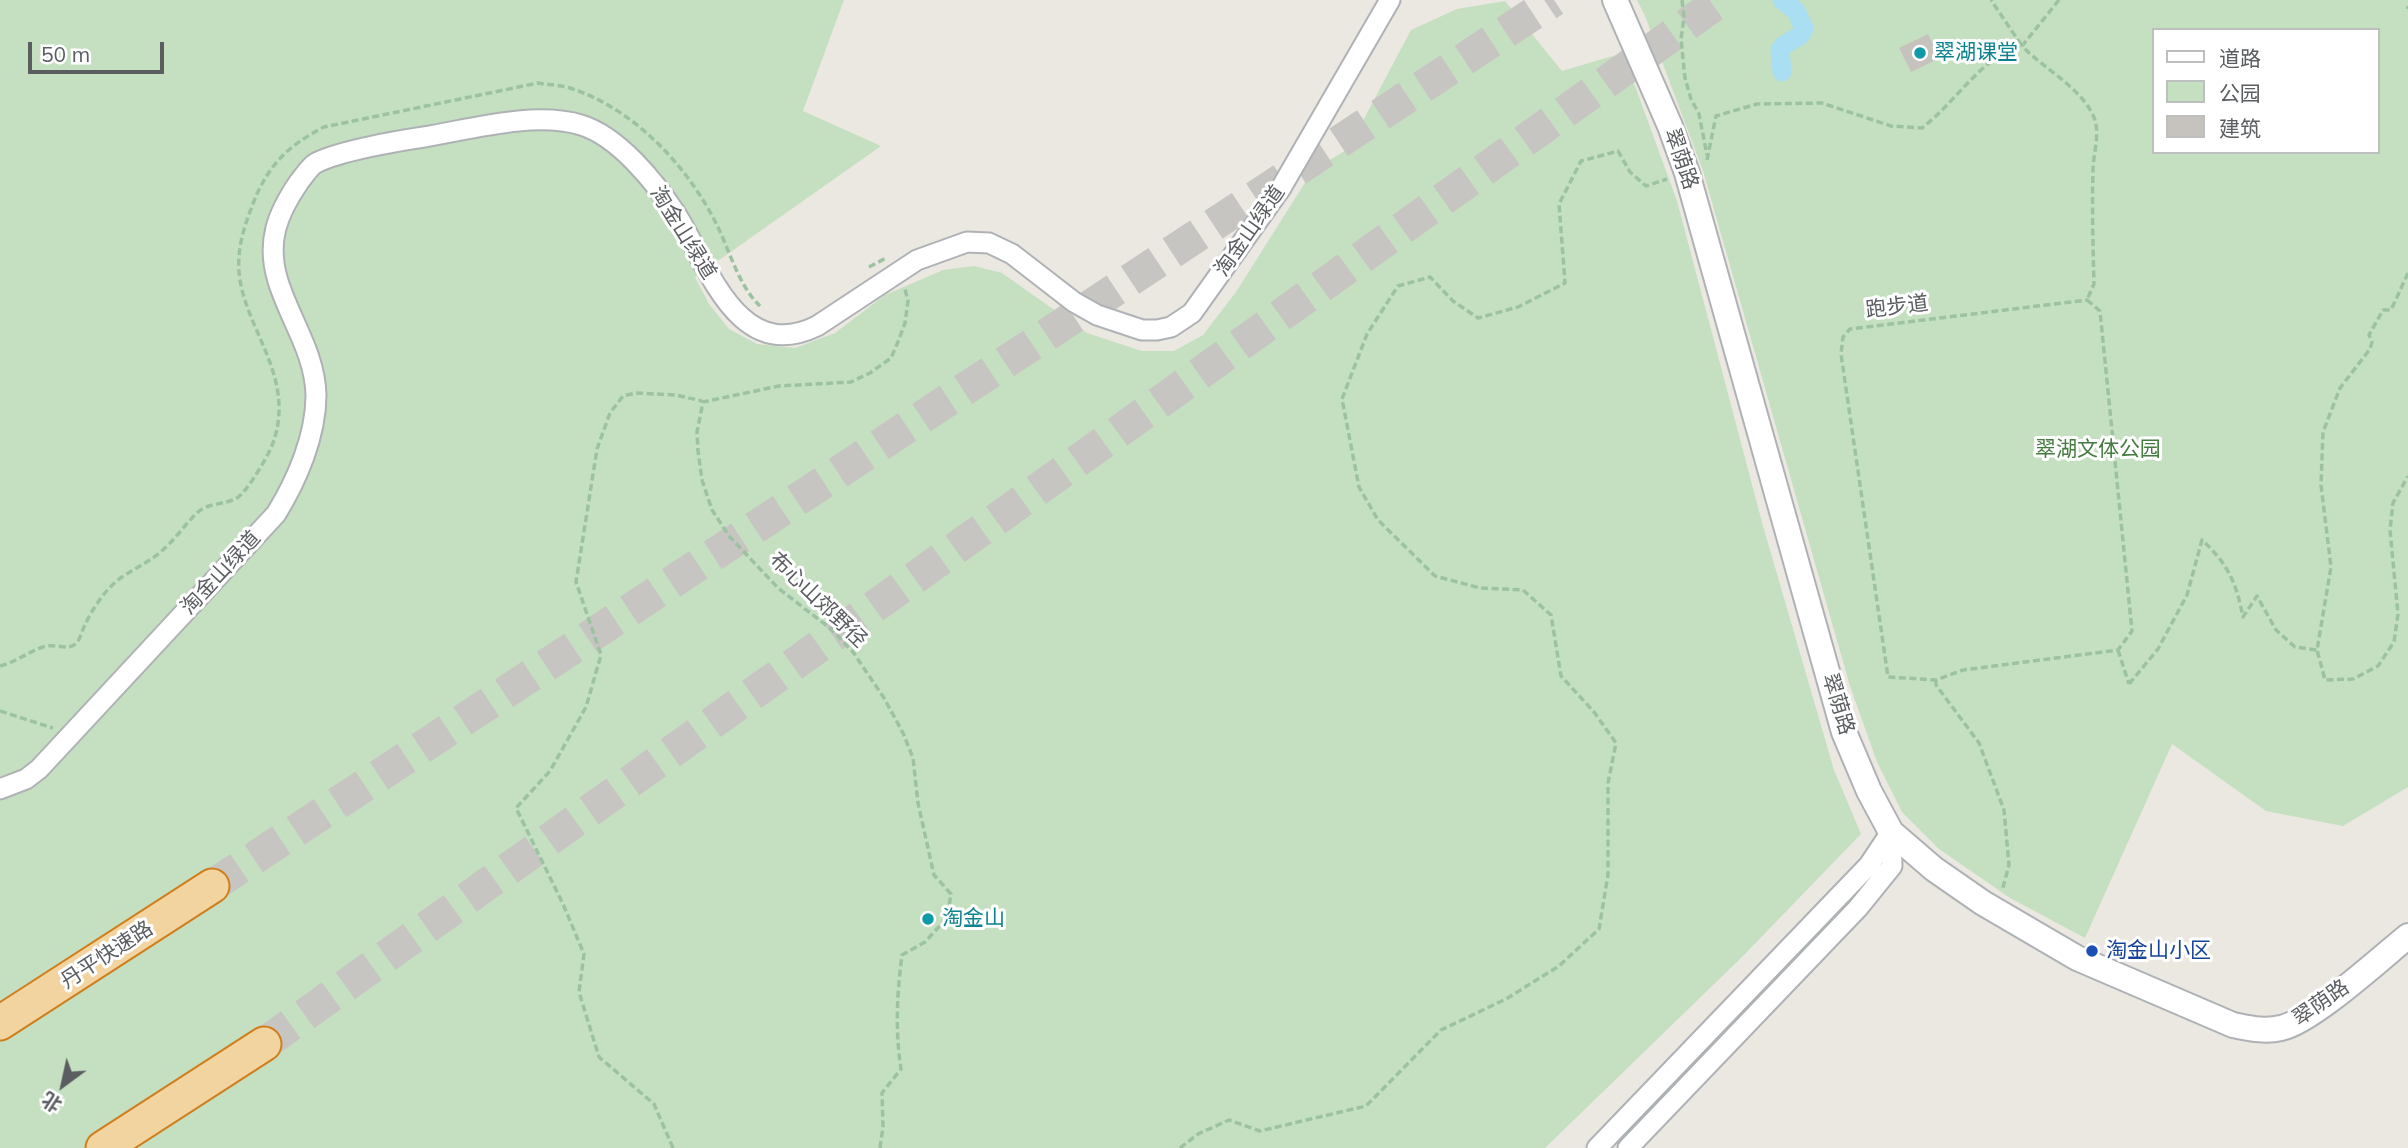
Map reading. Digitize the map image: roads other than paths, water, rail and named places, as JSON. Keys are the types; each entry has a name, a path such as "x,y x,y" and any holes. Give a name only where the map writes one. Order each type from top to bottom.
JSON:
{"highway":[{"name":"丹平快速路","path":"0,1023 212,886"},
{"path":"103,1148 264,1044"}],"street":[{"name":"淘金山绿道","path":"0,789 19,783 39,769 276,514 291,489 310,435 316,396 312,361 278,282 272,256 273,234 291,194 314,163 404,140 516,122 553,121 581,124 601,134 630,157 656,187 687,232 708,274 732,309 743,319 766,332 776,335 802,334 917,260 967,242 989,243 1012,254 1074,302 1097,315 1122,325 1157,330 1171,327 1192,313 1282,188 1390,0"},
{"name":"翠荫路","path":"1615,0 1670,125 1687,173 1844,732 1869,791 1891,832 1934,869 1983,903 2077,958 2233,1025 2246,1028 2283,1028 2307,1015 2408,936"},
{"path":"1597,1148 1869,864 1891,832"},
{"path":"1628,1148 1858,908 1892,866 1891,832"}],"waterway":[{"path":"1782,0 1796,11 1804,28 1801,35 1780,50 1782,72"}],"tunnel":[{"path":"212,886 1554,0"},
{"path":"264,1044 1721,0"}],"place":[{"name":"翠湖课堂","path":"1920,53"},
{"name":"淘金山","path":"928,919"},
{"name":"淘金山小区","path":"2092,951"}],"park label":[{"name":"翠湖文体公园","path":"2098,450"}]}
